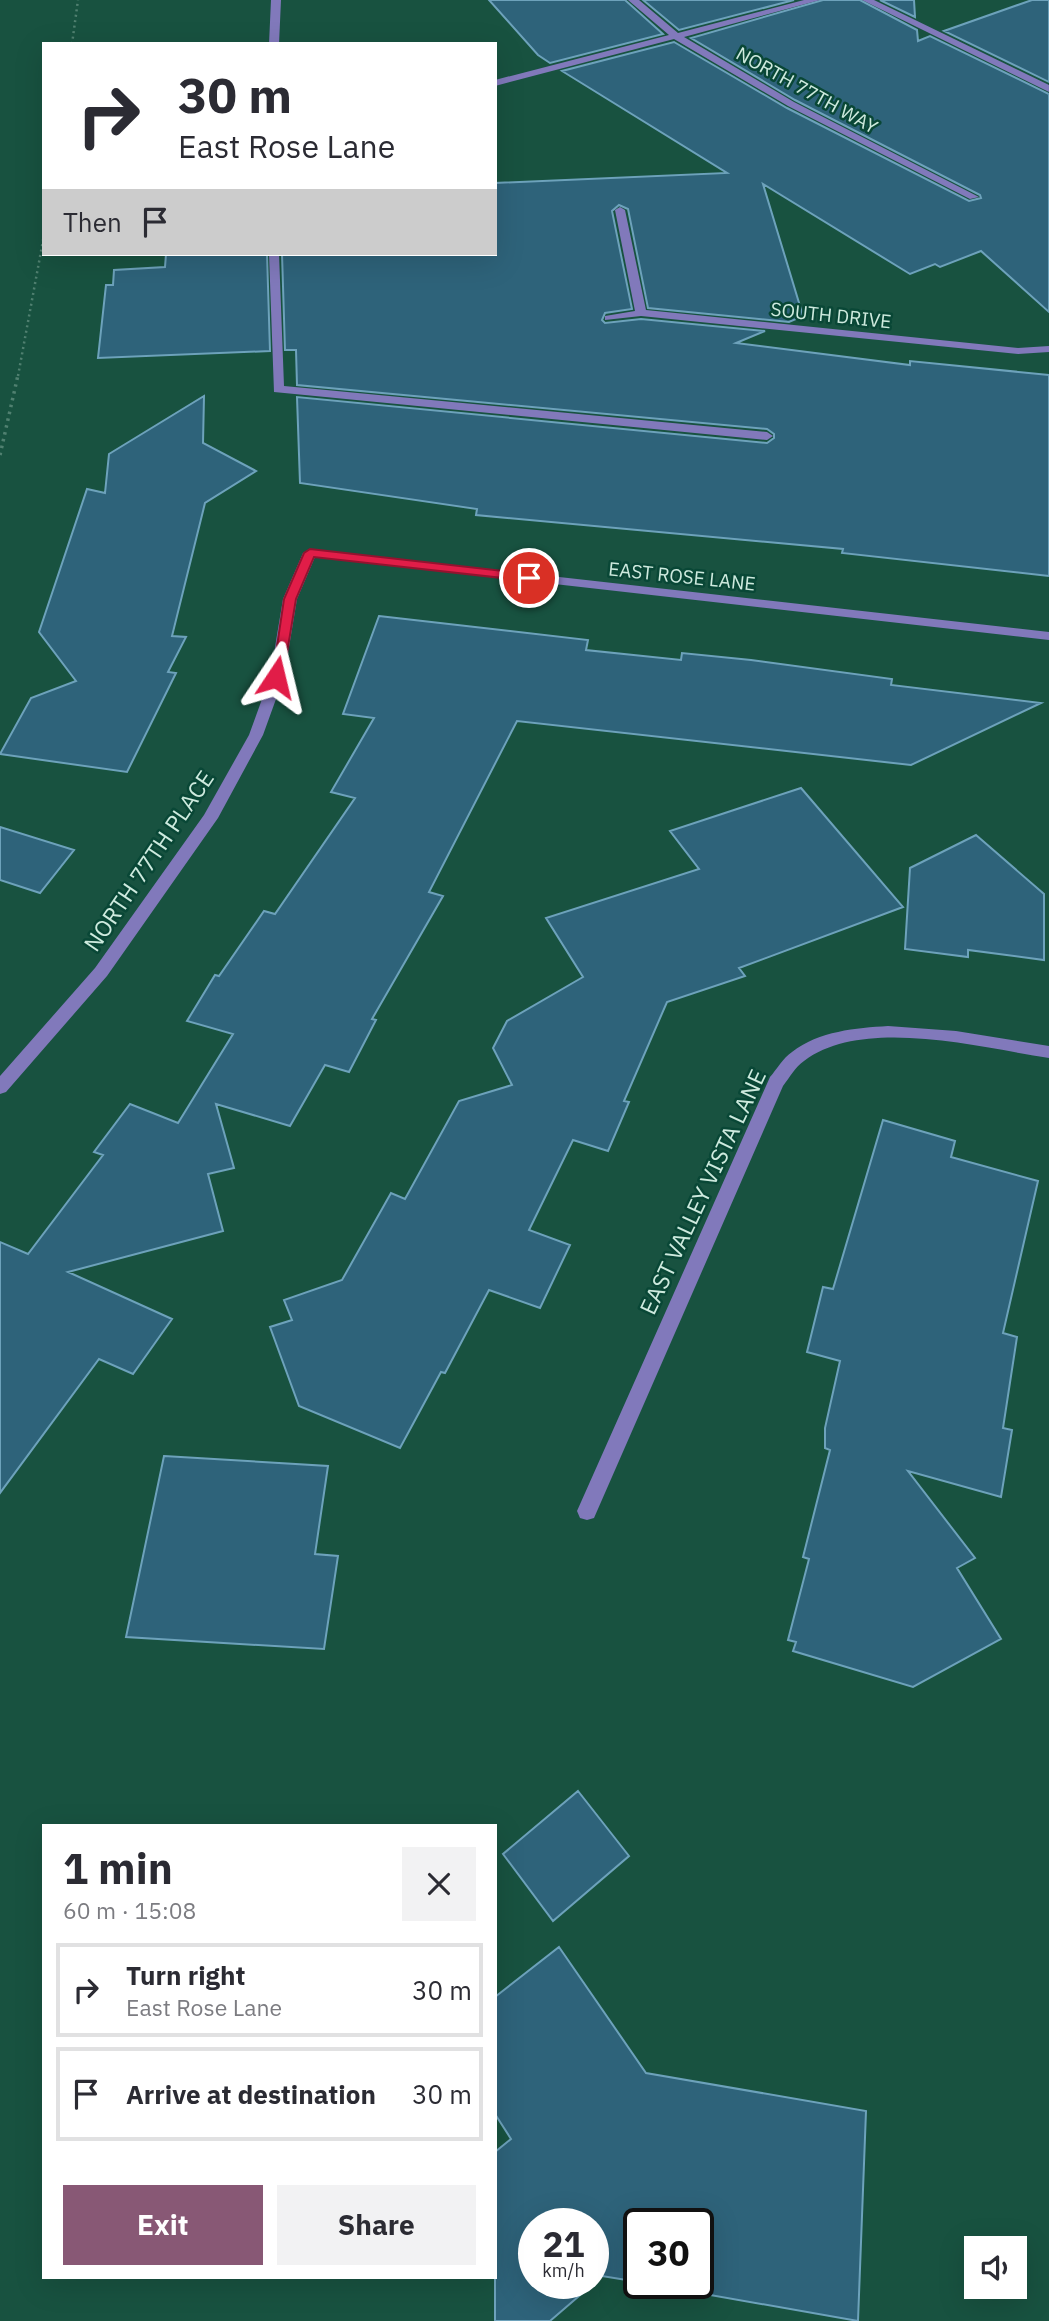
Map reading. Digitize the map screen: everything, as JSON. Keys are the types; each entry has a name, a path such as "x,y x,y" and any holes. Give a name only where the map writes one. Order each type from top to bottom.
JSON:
{"street":[{"path":"274,42 276,0"},
{"name":"NORTH 77TH WAY","path":"633,0 677,37 791,104 974,197"},
{"path":"497,82 815,0"},
{"path":"867,0 1049,89"},
{"path":"620,210 640,313"},
{"path":"274,256 278,389 767,436"},
{"name":"SOUTH DRIVE","path":"609,318 640,313 1018,351 1049,349"},
{"name":"EAST ROSE LANE","path":"310,553 1049,636"},
{"name":"NORTH 77TH PLACE","path":"0,1087 101,972 210,818 256,735 276,677 290,599 310,553"},
{"name":"EAST VALLEY VISTA LANE","path":"587,1511 776,1082 799,1055 831,1037 883,1030 1049,1052"}],"path":[{"path":"72,42 78,0"},
{"path":"0,454 25,346 42,247"}],"building":[{"path":"489,0 625,0 663,34 550,63 538,55"},
{"path":"643,0 794,0 679,30"},
{"path":"823,0 860,0 917,30 918,41 930,36 1049,94 1049,312 981,251 940,267 935,264 910,274 763,184 803,316 789,322 648,308 628,209 619,205 612,211 632,309 605,313 602,320 605,323 641,319 765,331 736,343 910,365 910,361 1049,375 1049,576 842,553 843,549 476,515 477,509 300,483 297,397 767,443 774,438 774,434 767,429 297,385 296,350 285,350 282,256 497,256 497,183 727,173 562,71 674,42 787,108 969,201 981,198 980,195 795,100 691,38"},
{"path":"880,0 914,0 915,17"},
{"path":"1032,0 1049,0 1049,82 944,31"},
{"path":"166,256 267,256 270,351 98,358 106,285 113,285 114,270 165,267"},
{"path":"204,396 203,443 256,471 205,503 172,636 186,637 168,672 176,673 127,772 0,754 31,698 76,681 39,632 87,489 105,493 109,454"},
{"path":"379,616 588,640 586,650 681,660 682,653 751,660 892,679 891,685 1041,703 911,765 517,721 429,892 443,896 372,1019 376,1020 349,1072 325,1065 290,1126 216,1104 234,1168 208,1174 223,1231 68,1272 172,1319 133,1374 99,1359 0,1493 0,1242 28,1254 103,1155 94,1152 130,1104 178,1123 233,1034 187,1021 215,975 219,976 264,911 275,914 355,798 331,792 374,718 343,714"},
{"path":"801,788 903,907 739,968 745,976 667,1002 624,1101 629,1102 608,1151 573,1140 529,1230 570,1245 540,1308 489,1290 445,1373 441,1372 400,1448 299,1406 270,1327 292,1320 284,1300 342,1280 391,1193 405,1199 459,1101 512,1085 493,1048 507,1021 583,977 546,918 699,869 670,831"},
{"path":"0,827 74,850 40,893 0,880"},
{"path":"976,835 1044,894 1044,960 968,950 968,957 905,949 910,868"},
{"path":"883,1120 955,1141 951,1157 1038,1181 1003,1333 1017,1337 1003,1428 1012,1430 1001,1497 908,1471 975,1558 957,1568 1001,1639 913,1687 793,1651 796,1642 788,1640 809,1559 803,1557 830,1450 825,1448 825,1428 840,1361 807,1352 823,1287 833,1289"},
{"path":"164,1456 328,1466 315,1554 338,1556 324,1649 126,1637"},
{"path":"578,1791 629,1856 553,1921 503,1854"},
{"path":"559,1947 646,2073 866,2111 858,2321 714,2296 714,2208 623,2208 623,2279 609,2277 609,2208 518,2208 518,2299 576,2299 550,2321 495,2321 497,2150 511,2139 497,2117 497,1995"}],"route":[{"path":"276,677 290,599 310,553 529,578"}]}
